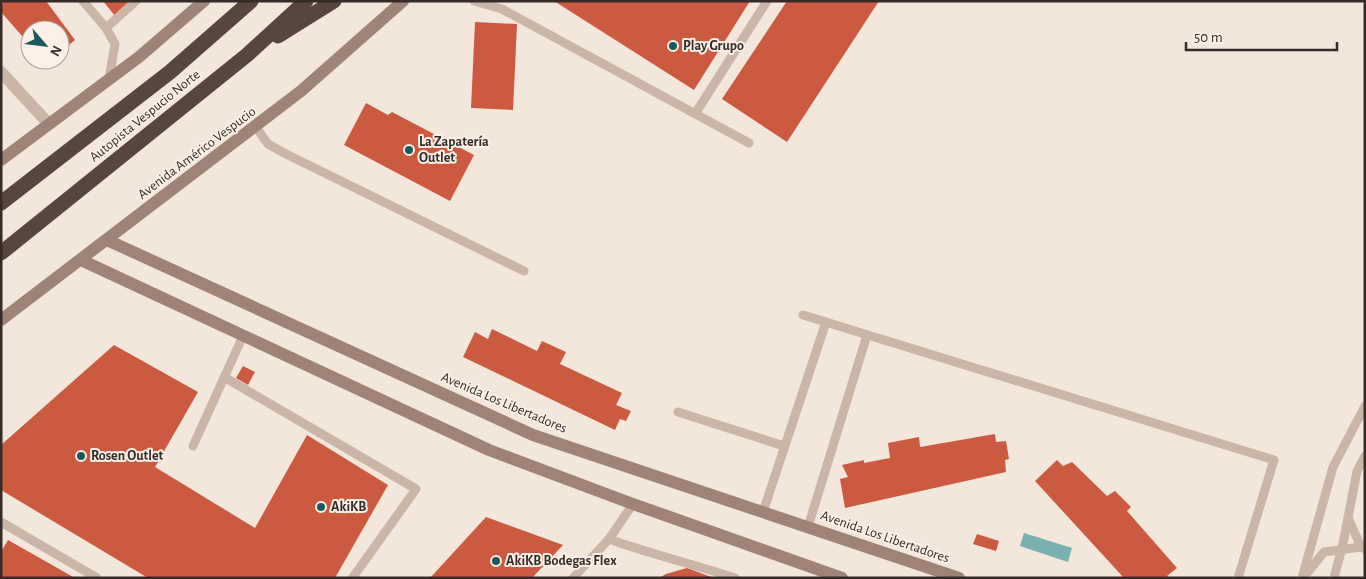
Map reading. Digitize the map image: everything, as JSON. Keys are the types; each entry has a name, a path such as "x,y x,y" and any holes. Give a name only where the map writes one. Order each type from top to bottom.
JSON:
{"highway":[{"name":"Autopista Vespucio Norte","path":"1,203 170,72 251,1"},
{"name":"Autopista Vespucio Norte","path":"1,253 247,55 306,1"},
{"path":"247,55 334,1"}],"street":[{"path":"1,160 48,123 139,57 204,1"},
{"name":"Avenida Américo Vespucio","path":"1,320 256,127 346,54 403,1"},
{"path":"1,72 48,123"},
{"name":"Avenida Los Libertadores","path":"107,240 534,435 960,578"},
{"path":"81,260 489,450 633,504 842,578"}],"lane":[{"path":"83,1 106,28 114,44 109,79"},
{"path":"106,28 136,1"},
{"path":"474,1 502,9 749,143"},
{"path":"695,114 767,1"},
{"path":"256,127 268,144 284,153 524,271"},
{"path":"803,315 1274,460 1238,578"},
{"path":"763,512 826,322"},
{"path":"808,526 867,335"},
{"path":"193,446 243,336"},
{"path":"224,377 416,489 353,577"},
{"path":"1303,578 1333,467 1365,406"},
{"path":"678,412 784,446"},
{"path":"1334,578 1357,471 1365,456"},
{"path":"573,578 609,539 633,504"},
{"path":"1303,578 1324,552 1363,548 1348,518"},
{"path":"1,522 97,578"},
{"path":"609,539 649,554 689,562 735,578"}],"water":[{"path":"1024,533 1072,548 1068,562 1020,546"}],"building":[{"path":"3,1 46,1 60,20 20,20 20,34 1,12"},
{"path":"103,1 132,1 115,16"},
{"name":"Play Grupo","path":"554,1 750,1 694,90"},
{"path":"787,1 879,1 787,142 722,99"},
{"path":"475,22 517,24 513,110 471,108"},
{"path":"70,33 75,40 70,44"},
{"name":"La Zapatería Outlet","path":"366,103 388,115 392,112 474,155 450,201 344,145"},
{"path":"492,329 537,351 542,341 566,352 560,364 622,393 616,405 631,411 626,421 620,419 615,430 463,357 475,332 488,339"},
{"path":"114,345 198,392 155,467 255,528 307,435 388,485 335,578 148,578 1,490 1,445"},
{"path":"243,366 255,372 248,385 236,378"},
{"path":"995,434 996,442 1006,441 1009,459 1005,460 1006,472 845,508 840,479 848,477 842,465 864,460 864,463 890,458 888,443 919,437 920,447"},
{"path":"1057,460 1063,466 1072,462 1107,496 1115,491 1131,507 1127,511 1177,568 1167,576 1169,578 1124,578 1035,481"},
{"name":"AkiKB Bodegas Flex","path":"486,517 563,545 532,578 430,578"},
{"path":"977,534 999,541 996,551 973,544"},
{"path":"8,540 75,578 1,578 1,552"},
{"path":"687,568 714,578 659,578 666,574"}],"place":[{"name":"Play Grupo","path":"673,46"},
{"name":"La Zapatería Outlet","path":"409,150"},
{"name":"Rosen Outlet","path":"81,456"},
{"name":"AkiKB","path":"321,507"},
{"name":"AkiKB Bodegas Flex","path":"496,561"}]}
